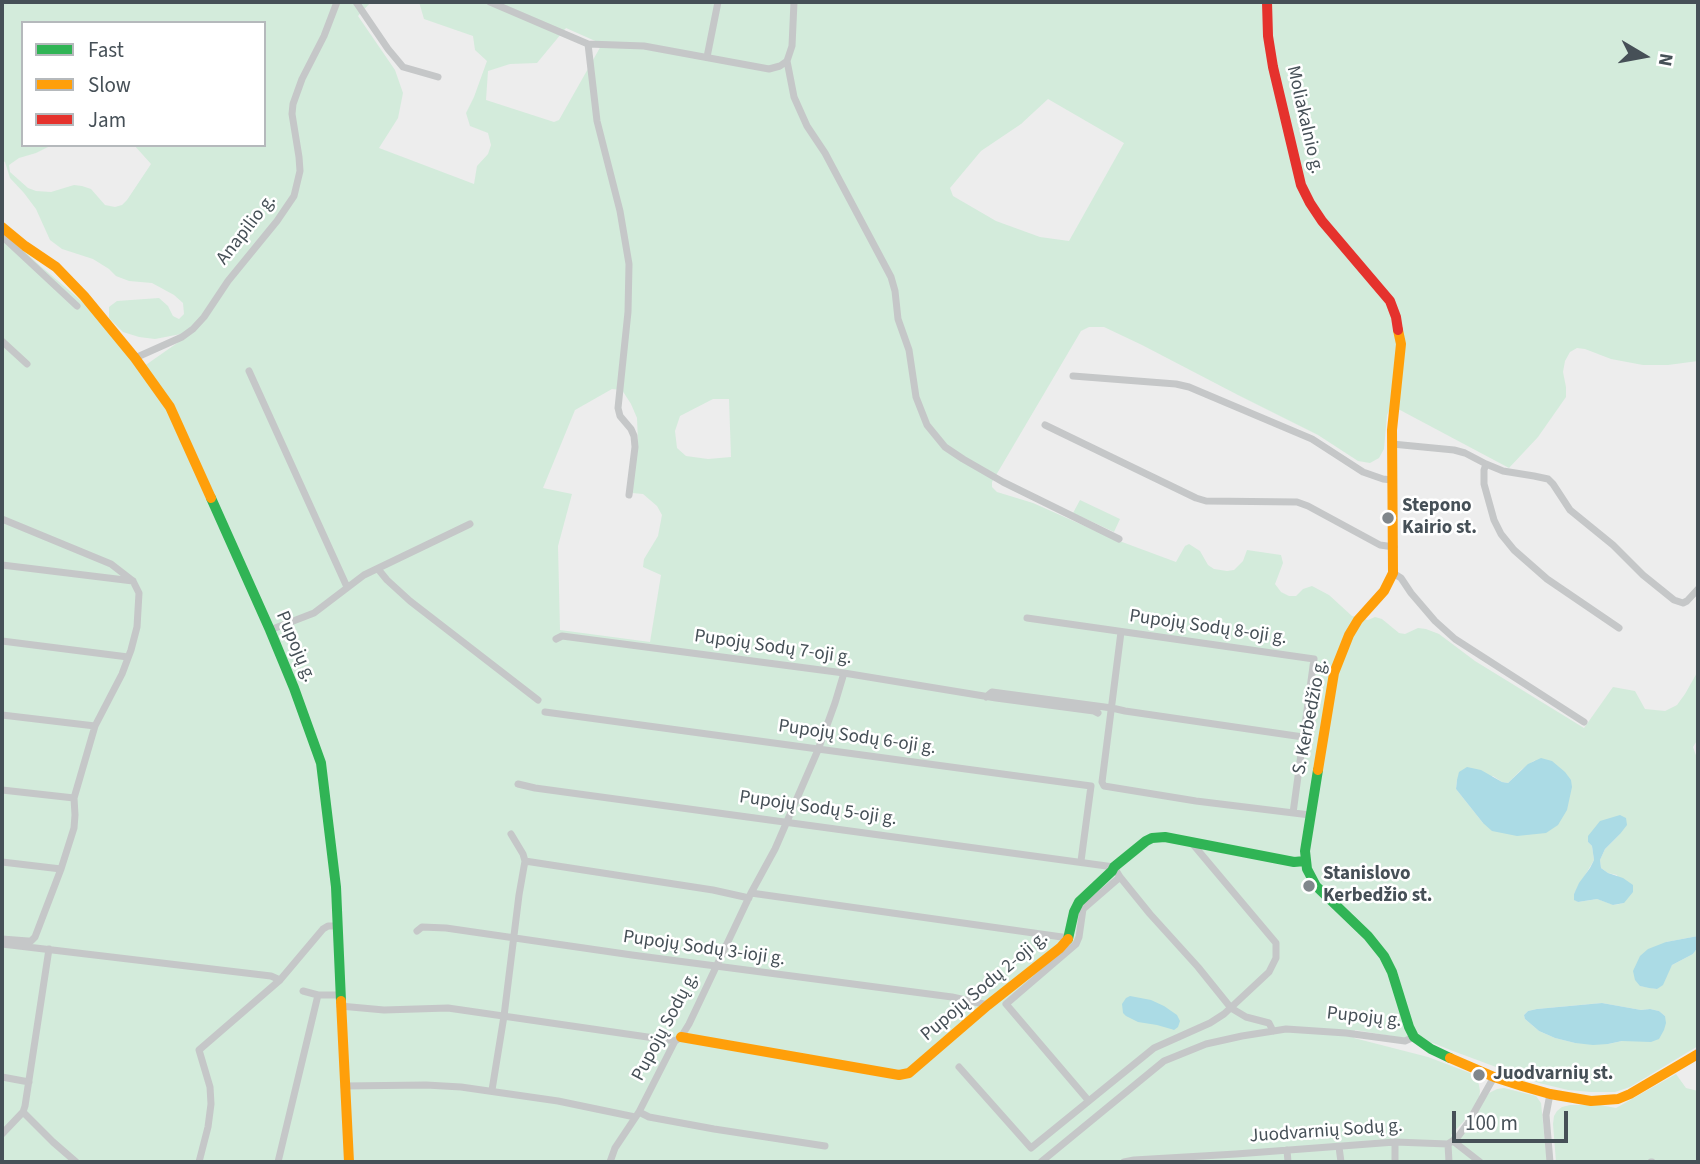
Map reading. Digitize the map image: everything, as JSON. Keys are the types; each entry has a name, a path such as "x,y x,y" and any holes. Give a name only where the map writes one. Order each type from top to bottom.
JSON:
{"street":[{"name":"Anapilio g.","path":"135,358 182,337 193,329 294,196 300,171 293,104 337,2"},
{"path":"356,2 403,67 438,77"},
{"path":"490,2 588,44 644,46 768,69 787,61"},
{"path":"707,57 718,2"},
{"path":"794,2 792,46 787,61 794,97 807,126 825,153 891,277 898,319 909,350 916,397 927,425 945,447 963,459 1003,482 1119,539"},
{"name":"Moliakalnio g.","path":"1266,2 1273,67 1301,185 1322,221 1390,301 1396,317 1401,344 1392,444"},
{"path":"588,44 597,121 620,211 629,264 628,312 618,408 620,416 634,436 629,495"},
{"name":"Pupojų g.","path":"2,227 56,267 111,327 170,407 294,688 321,763 336,887 349,1162"},
{"path":"2,236 77,306"},
{"path":"2,341 27,364"},
{"path":"249,371 346,587"},
{"path":"1073,376 1189,387 1312,439 1363,472 1392,480"},
{"path":"1045,425 1196,498 1206,501 1297,502 1380,545 1394,547"},
{"path":"1584,722 1455,639 1435,621 1401,578 1393,573 1392,444 1454,450 1503,471 1543,477 1553,484 1570,510 1613,545 1643,576 1674,600 1683,603 1698,589"},
{"path":"1486,464 1484,484 1494,520 1501,534 1514,550 1547,579 1619,628"},
{"path":"2,519 111,564 133,581 139,593 137,627 128,657 95,726 74,798 75,822 61,869 35,937 30,941 2,939"},
{"path":"270,630 314,613 363,575 470,524"},
{"path":"2,565 133,581"},
{"path":"378,569 410,601 538,700"},
{"name":"S. Kerbedžio g.","path":"1305,861 1334,673 1349,635 1358,620 1384,591 1393,573"},
{"name":"Pupojų Sodų 8-oji g.","path":"1027,618 1314,659 1293,813"},
{"path":"1121,632 1102,782 1107,787 1310,815"},
{"name":"Pupojų Sodų 7-oji g.","path":"556,639 562,636 844,673 1098,713"},
{"path":"2,641 128,657"},
{"name":"Pupojų Sodų g.","path":"610,1162 615,1148 697,1006 775,849 818,750 844,673"},
{"name":"Pupojų Sodų 7-oji g.","path":"986,697 992,692 1303,737"},
{"name":"Pupojų Sodų 6-oji g.","path":"545,712 1091,786 1081,861"},
{"path":"2,715 95,726"},
{"name":"Pupojų Sodų 5-oji g.","path":"518,784 1114,867"},
{"path":"2,790 74,798"},
{"path":"492,1090 525,861 510,834"},
{"name":"Pupojų Sodų 2-oji g.","path":"303,991 384,1010 448,1008 678,1039 899,1075 909,1073 919,1066 988,1005 1052,956 1069,938 1076,906 1114,867 1152,838 1165,837 1294,862 1305,861"},
{"path":"959,1067 1031,1148 1154,1048 1210,1023 1231,1008 1269,972 1276,958 1276,943 1191,841"},
{"path":"525,861 713,890 1069,938"},
{"path":"1305,861 1311,879 1368,936 1384,956 1414,1037"},
{"path":"2,862 61,869"},
{"path":"1114,867 1150,914 1231,1008 1246,1017 1269,1023 1273,1031"},
{"path":"1088,1100 1006,1004 1076,944 1084,907 1120,877"},
{"path":"199,1162 211,1104 210,1087 200,1050 279,980 323,929 337,926"},
{"name":"Pupojų Sodų 3-ioji g.","path":"417,931 422,928 446,928 952,997 988,1005"},
{"path":"2,944 271,976 279,980"},
{"path":"2,1134 23,1112 49,950"},
{"path":"278,1162 318,995"},
{"name":"Pupojų g.","path":"1041,1162 1164,1061 1206,1044 1242,1036 1286,1029 1405,1041 1414,1037 1431,1049 1494,1077 1550,1094 1591,1101 1618,1099 1630,1094 1698,1054"},
{"path":"2,1077 29,1082"},
{"path":"1451,1143 1468,1123 1494,1077"},
{"path":"344,1086 426,1085 492,1090 825,1146"},
{"path":"1550,1094 1546,1115 1550,1162"},
{"path":"23,1112 76,1162"},
{"path":"1395,1142 1395,1162"},
{"name":"Juodvarnių Sodų g.","path":"1124,1162 1236,1158 1287,1150 1395,1142 1451,1143"},
{"path":"1449,1162 1451,1143"},
{"path":"1451,1143 1480,1162"},
{"path":"1339,1147 1341,1162"},
{"path":"1287,1150 1288,1162"}],"green space":[{"path":"2,2 371,2 358,16 395,70 403,93 398,118 379,148 474,184 477,166 488,154 491,145 488,133 470,126 466,113 487,61 475,50 473,36 424,19 419,2 1698,2 1698,361 1643,365 1611,359 1577,348 1570,352 1565,361 1563,372 1566,397 1538,437 1509,468 1400,410 1389,411 1384,449 1379,458 1370,463 1358,461 1318,435 1142,345 1104,327 1089,327 1081,331 992,482 992,487 997,492 1033,503 1114,539 1176,562 1189,544 1200,551 1208,565 1227,571 1234,570 1243,561 1247,550 1281,555 1283,563 1275,584 1281,592 1296,596 1303,589 1312,586 1329,595 1352,616 1368,620 1375,617 1382,619 1399,633 1405,634 1418,628 1439,634 1475,661 1584,728 1613,687 1635,691 1645,709 1665,711 1677,705 1698,671 1698,739 1693,747 1698,761 1698,936 1666,942 1640,986 1657,989 1672,965 1693,954 1698,947 1698,1046 1630,1087 1615,1092 1591,1092 1539,1083 1433,1043 1355,1030 1354,1038 1428,1057 1470,1073 1478,1080 1479,1099 1451,1135 1455,1141 1489,1093 1504,1088 1536,1096 1541,1103 1547,1162 2,1162 2,230 85,304 140,369 180,341 181,334 155,339 123,332 109,318 109,307 117,301 159,298 168,306 173,316 179,319 184,314 183,303 174,295 152,283 129,281 116,276 93,259 62,249 50,240 36,209 10,178 2,160","holes":["566,28 602,44 559,120 554,122 486,100 488,71 510,64 537,63","1048,99 1124,143 1069,241 1040,237 996,221 953,196 950,188 981,151 1021,124","612,389 622,390 637,418 638,442 632,493 643,494 657,506 662,515 658,536 644,559 643,567 661,575 650,642 560,630 558,546 572,494 543,488 575,410","713,399 729,399 731,457 708,459 686,456 677,448 675,431 680,416","1535,760 1483,823 1456,789 1457,780 1493,776 1508,783","1620,834 1605,849 1600,860 1601,868 1617,875 1624,903 1614,905 1597,899 1578,902 1574,899 1574,894 1594,860 1592,846 1588,842","1602,1003 1641,1010 1650,1009 1665,1016 1632,1040 1608,1044 1575,1043 1539,1031 1525,1019 1524,1015 1528,1011"]},
{"path":"1080,500 1120,519 1114,532 1073,513"},
{"path":"1676,1074 1686,1088 1698,1091 1698,1162 1556,1162 1553,1124 1554,1116 1562,1107 1600,1105 1616,1108"}],"water":[{"path":"1541,758 1552,761 1565,772 1572,787 1567,810 1558,825 1546,833 1517,836 1492,831 1456,789 1459,772 1467,767 1481,770 1508,783 1528,764"},
{"path":"1620,815 1626,818 1627,825 1605,849 1600,860 1601,868 1633,885 1633,892 1624,903 1613,905 1597,899 1578,902 1574,900 1579,883 1594,860 1588,836 1600,821"},
{"path":"1698,936 1698,947 1693,954 1672,965 1663,985 1657,989 1649,988 1640,986 1635,980 1633,971 1640,956 1648,949 1666,942"},
{"path":"1130,996 1164,1006 1177,1015 1180,1021 1178,1027 1174,1030 1138,1022 1126,1016 1122,1004"},
{"path":"1602,1003 1659,1011 1665,1016 1664,1030 1659,1039 1651,1042 1622,1041 1593,1045 1555,1038 1539,1031 1524,1015 1537,1009"}],"traffic: fast":[{"path":"211,498 270,630 321,763 336,887 341,1001"},
{"path":"1318,770 1305,851 1307,869 1316,886 1368,936 1384,956 1414,1037 1450,1058"},
{"path":"1068,939 1079,902 1114,867 1152,838 1165,837 1294,862 1305,861"}],"traffic: slow":[{"path":"2,227 56,267 84,296 135,358 170,407 211,498"},
{"path":"1318,770 1334,673 1349,635 1358,620 1384,591 1393,573 1392,430 1401,344 1398,330"},
{"path":"681,1037 899,1075 909,1073 1068,939"},
{"path":"341,1001 349,1162"},
{"path":"1450,1058 1522,1086 1591,1101 1618,1099 1630,1094 1698,1054"}],"traffic: jam":[{"path":"1267,2 1268,36 1273,67 1301,185 1322,221 1390,301 1398,330"}],"place":[{"name":"Stepono Kairio st.","path":"1388,518"},
{"name":"Stanislovo Kerbedžio st.","path":"1309,886"},
{"name":"Juodvarnių st.","path":"1479,1075"}]}
